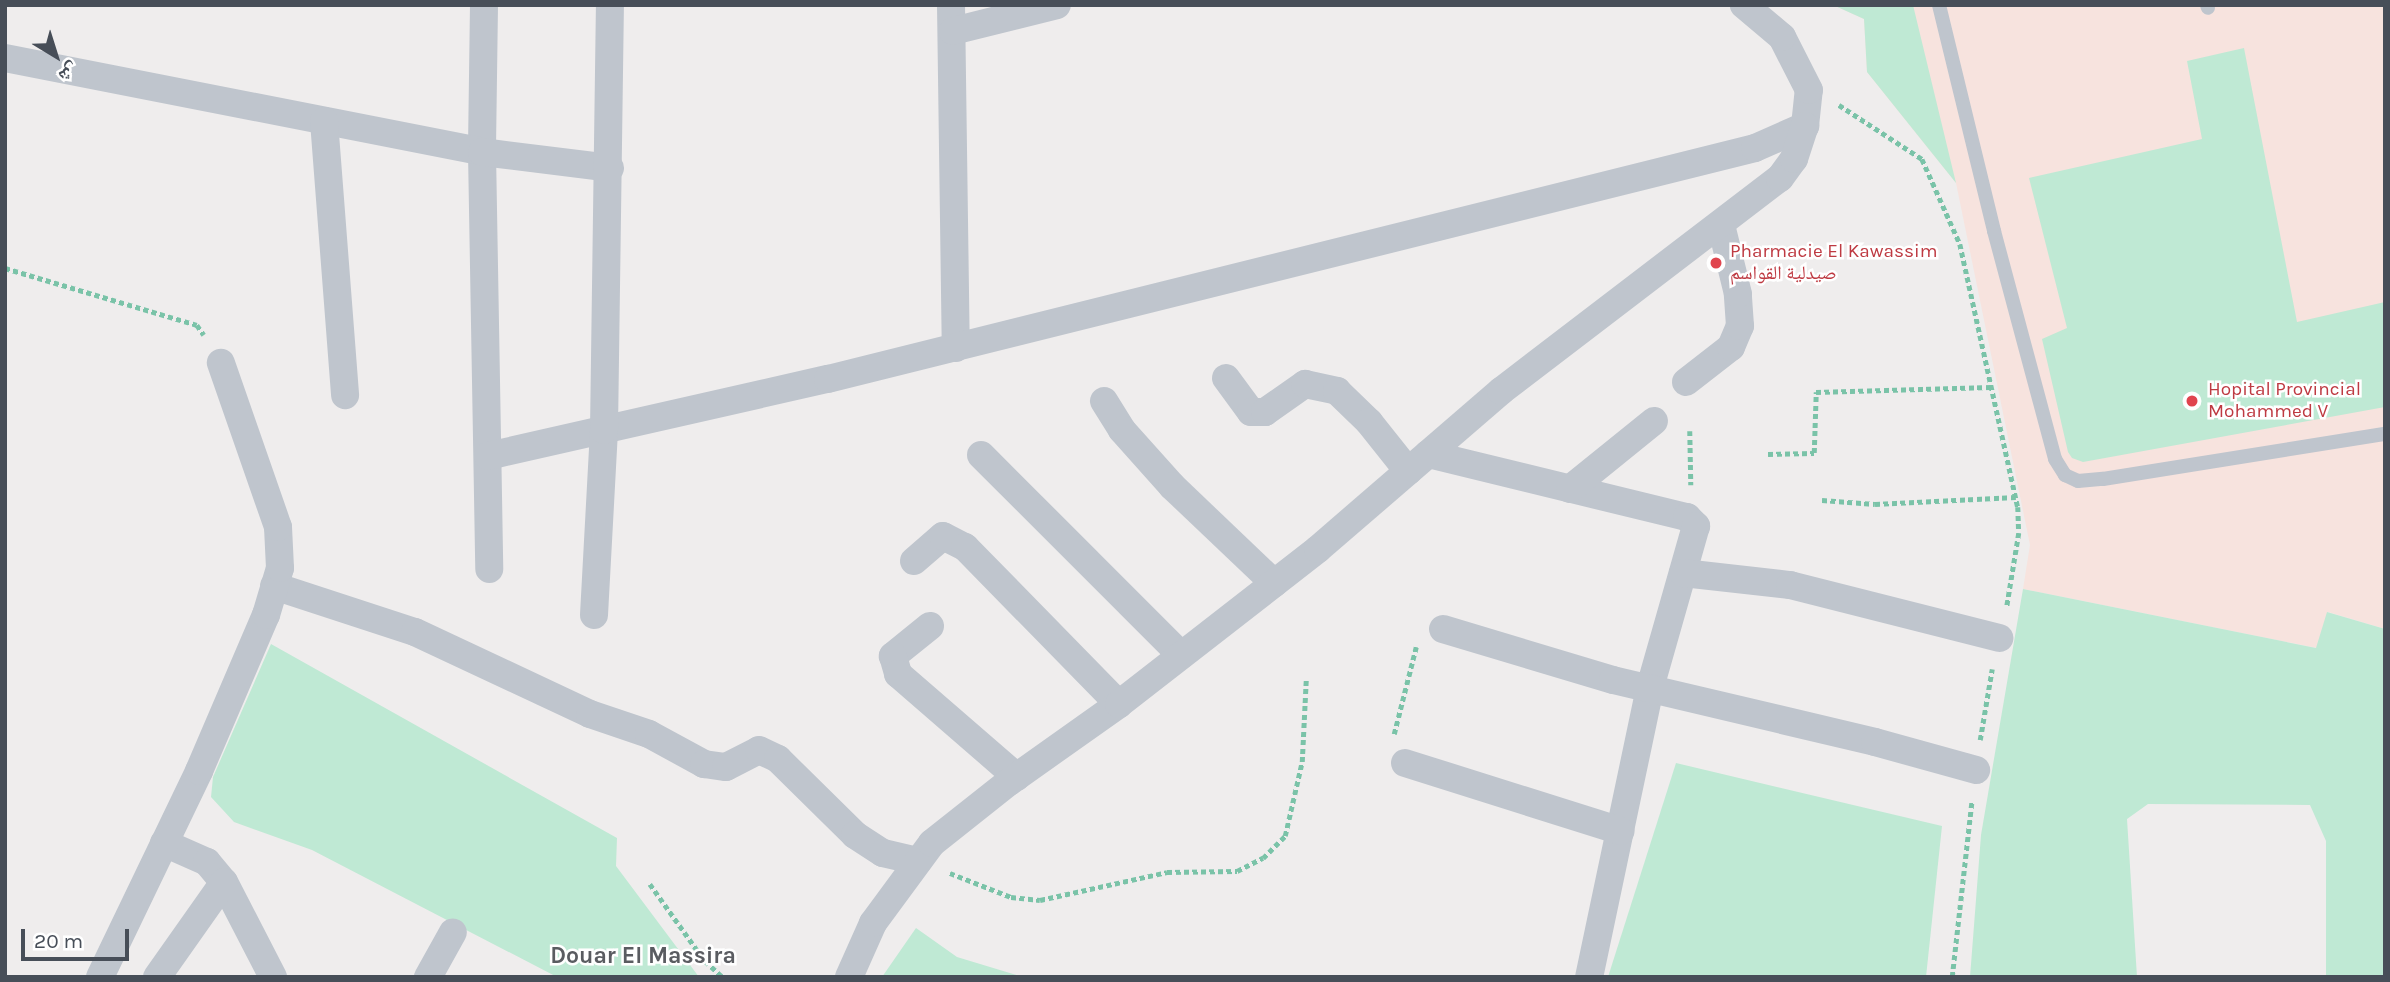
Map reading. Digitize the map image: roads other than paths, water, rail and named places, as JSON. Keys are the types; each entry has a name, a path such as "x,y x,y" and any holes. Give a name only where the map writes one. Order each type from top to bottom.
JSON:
{"street":[{"path":"484,5 482,152 489,569"},
{"path":"594,615 604,430 610,168 610,5"},
{"path":"956,348 952,18 1057,5"},
{"path":"849,977 873,923 932,843 1017,777 1119,704 1274,583 1501,391 1780,178 1794,159 1805,126 1809,90 1782,37 1744,5"},
{"path":"5,58 482,152 610,168"},
{"path":"324,121 345,395"},
{"path":"488,456 956,348 1755,148 1805,126"},
{"path":"1686,383 1731,347 1740,326 1738,295 1721,225"},
{"path":"100,977 235,687 266,615 280,568 278,527 221,363"},
{"path":"1226,378 1251,412 1265,412 1305,384 1337,391 1418,463 1570,489 1692,520 1696,531 1650,688 1589,977"},
{"path":"1104,401 1122,430 1172,486 1274,583"},
{"path":"1570,489 1654,421"},
{"path":"981,454 1181,655"},
{"path":"914,561 943,536 965,547 1119,704"},
{"path":"1683,573 1790,585 1999,638"},
{"path":"274,586 415,632 590,714 649,734 704,764 726,767 759,750 778,758 855,835 883,853 918,861"},
{"path":"930,626 893,656 898,674 1017,777"},
{"path":"1443,629 1650,688 1976,770"},
{"path":"1405,763 1621,831"},
{"path":"164,843 207,862 224,882 273,977"},
{"path":"157,977 224,882"},
{"path":"428,977 453,932"}],"lane":[{"path":"1939,5 1994,231 2055,459 2065,475 2078,481 2103,480 2385,434"}],"place":[{"name":"Pharmacie El Kawassim صيدلية القواسم","path":"1716,263"},
{"name":"Hopital Provincial Mohammed V","path":"2192,401"}],"district":[{"name":"Douar El Massira","path":"643,956"}]}
